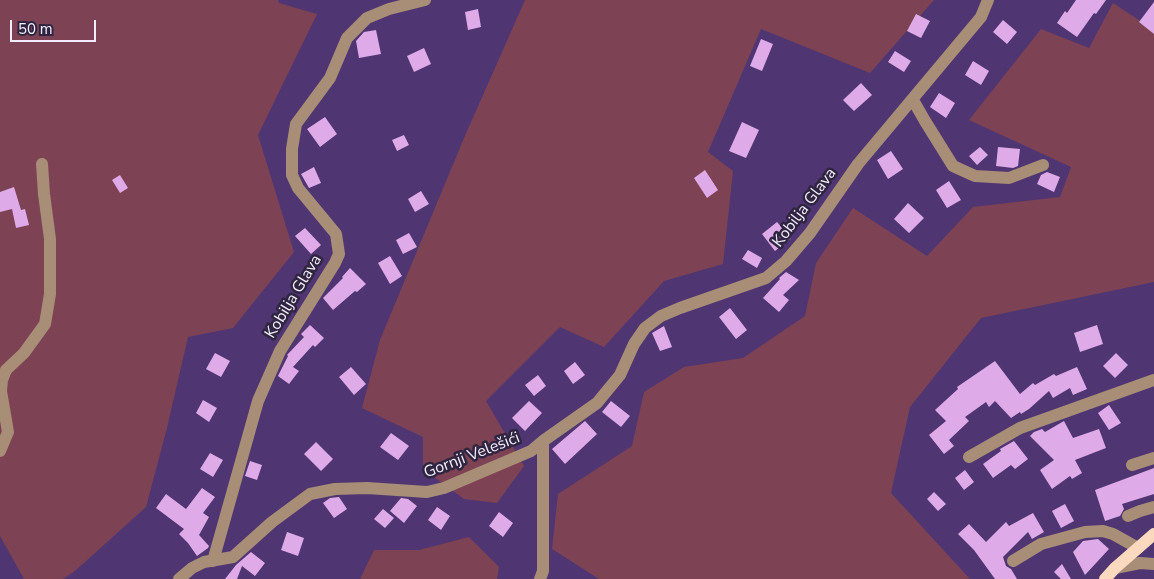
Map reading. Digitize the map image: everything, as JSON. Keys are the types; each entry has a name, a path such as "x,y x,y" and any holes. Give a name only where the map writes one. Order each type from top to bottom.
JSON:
{"main road":[{"path":"1105,579 1115,568 1148,541"}],"street":[{"name":"Kobilja Glava","path":"213,561 258,402 280,351 335,263 338,254 336,234 298,188 292,174 292,149 296,124 330,78 347,38 366,18 389,9 425,0"},
{"name":"Kobilja Glava","path":"543,441 596,403 620,375 634,344 645,328 661,316 766,278 786,261 810,233 858,164 981,17 988,0"},
{"path":"913,100 954,166 975,176 1009,178 1043,165"},
{"path":"0,451 8,432 1,391 2,380 6,370 24,353 45,324 50,294 50,239 42,164"},
{"path":"969,457 1020,428 1154,380"},
{"name":"Gornji Velešići","path":"178,579 192,568 204,562 233,556 272,522 310,494 335,489 366,488 428,492 444,488 531,451 543,441"},
{"name":"Gornji Velešići","path":"540,579 543,571 543,441"},
{"path":"1132,465 1154,458"},
{"path":"1128,516 1154,508"},
{"path":"1013,561 1041,544 1086,532 1102,531 1148,541"},
{"path":"1115,568 1140,563 1154,564"}],"shaded area":[{"path":"0,0 278,0 279,3 317,14 258,135 294,252 233,328 188,337 146,507 75,571 63,579 24,579 0,536"},
{"path":"525,0 934,0 870,73 761,29 708,152 733,171 723,264 664,281 604,347 560,327 486,401 524,466 497,503 464,499 423,469 423,437 362,408 380,340 464,138"},
{"path":"1113,3 1154,30 1154,282 981,318 910,407 891,493 970,579 599,579 552,549 558,494 632,446 644,392 684,367 743,358 805,316 816,263 853,208 927,256 973,207 1060,197 1071,167 969,120 1041,29 1089,48"},
{"path":"469,537 499,567 497,579 360,579 374,550 419,550"}],"building":[{"path":"1076,0 1106,0 1077,37 1057,23"},
{"path":"1154,2 1154,34 1139,22"},
{"path":"478,9 481,27 468,30 465,12"},
{"path":"916,14 930,21 921,38 907,31"},
{"path":"1003,20 1017,32 1007,44 993,32"},
{"path":"376,30 381,54 359,58 356,41 364,32"},
{"path":"761,39 773,44 762,71 750,66"},
{"path":"424,48 431,64 414,72 407,56"},
{"path":"895,51 911,61 904,72 888,62"},
{"path":"973,61 989,71 981,85 965,75"},
{"path":"861,83 872,95 854,111 843,100"},
{"path":"939,93 955,103 946,118 930,107"},
{"path":"325,117 337,134 320,147 307,129"},
{"path":"742,122 759,130 746,158 729,151"},
{"path":"404,135 409,145 397,151 392,140"},
{"path":"980,147 988,155 977,165 969,156"},
{"path":"998,147 1020,149 1018,166 1013,168 996,166"},
{"path":"891,151 903,169 888,179 877,160"},
{"path":"314,167 321,183 309,188 301,174"},
{"path":"705,170 718,190 707,198 694,178"},
{"path":"1047,172 1060,177 1054,192 1037,184 1041,175"},
{"path":"120,175 128,188 120,193 112,180"},
{"path":"949,181 961,200 947,208 936,190"},
{"path":"14,187 21,210 25,209 29,225 16,228 12,209 0,212 0,192"},
{"path":"421,191 429,204 415,212 408,199"},
{"path":"908,203 924,218 909,233 894,219"},
{"path":"777,222 791,238 775,251 762,234"},
{"path":"305,228 321,245 311,254 295,236"},
{"path":"409,233 417,247 403,254 396,240"},
{"path":"748,250 762,258 757,268 742,259"},
{"path":"390,256 402,276 390,284 378,263"},
{"path":"350,268 366,284 333,310 323,298"},
{"path":"786,272 799,280 783,295 789,300 779,312 763,298"},
{"path":"730,308 747,330 736,339 719,317"},
{"path":"310,325 324,338 315,347 313,345 293,367 299,371 289,384 278,376 287,355 304,337 301,334"},
{"path":"1097,325 1103,344 1080,352 1074,333"},
{"path":"664,326 672,347 660,351 652,333"},
{"path":"215,353 230,361 221,377 206,369"},
{"path":"1116,353 1128,365 1115,378 1103,366"},
{"path":"995,361 1020,394 1033,383 1035,385 1054,374 1056,376 1077,367 1087,389 1073,395 1070,388 1053,398 1049,391 1029,409 1011,418 995,401 989,407 986,402 965,417 969,421 949,440 954,446 944,454 929,435 946,421 935,410 958,389 957,387"},
{"path":"575,362 585,375 573,384 564,371"},
{"path":"351,367 366,384 354,395 339,377"},
{"path":"538,375 546,386 534,396 525,385"},
{"path":"203,400 217,408 209,422 196,413"},
{"path":"529,401 542,413 525,431 512,418"},
{"path":"611,401 630,416 621,427 602,412"},
{"path":"1109,405 1121,423 1109,430 1098,413"},
{"path":"585,421 597,434 565,464 552,449"},
{"path":"1064,421 1073,438 1099,429 1106,448 1075,460 1082,473 1072,479 1070,476 1052,489 1040,470 1054,460 1030,436 1042,429 1045,432"},
{"path":"391,433 409,446 398,460 380,447"},
{"path":"1014,441 1028,459 1015,469 1011,465 993,478 983,464 1001,451 1000,449"},
{"path":"316,442 333,459 321,471 304,454"},
{"path":"210,453 223,460 213,477 200,469"},
{"path":"250,461 262,465 257,480 245,476"},
{"path":"1154,468 1154,494 1122,504 1124,509 1120,516 1105,521 1095,490"},
{"path":"965,470 974,482 964,490 955,478"},
{"path":"202,488 215,497 203,513 209,517 199,535 209,546 197,556 179,534 184,529 156,508 166,494 186,509"},
{"path":"934,492 946,504 938,511 927,499"},
{"path":"339,497 347,509 334,518 323,503 330,498"},
{"path":"401,498 408,499 417,506 404,523 390,511"},
{"path":"1065,504 1074,521 1061,528 1052,511"},
{"path":"437,507 450,516 441,530 428,520"},
{"path":"383,509 394,518 385,528 374,519"},
{"path":"499,512 513,523 503,537 489,526"},
{"path":"1033,513 1044,532 1032,539 1028,532 1003,557 1006,566 1011,569 1017,579 995,579 974,550 958,534 969,524 986,542 1006,522 1009,526"},
{"path":"287,532 304,538 298,556 281,550"},
{"path":"1098,539 1109,549 1085,575 1073,552 1083,541"},
{"path":"251,552 265,563 255,576 242,566 237,579 225,579 236,565"},
{"path":"1062,564 1071,579 1061,579 1054,572"}]}
